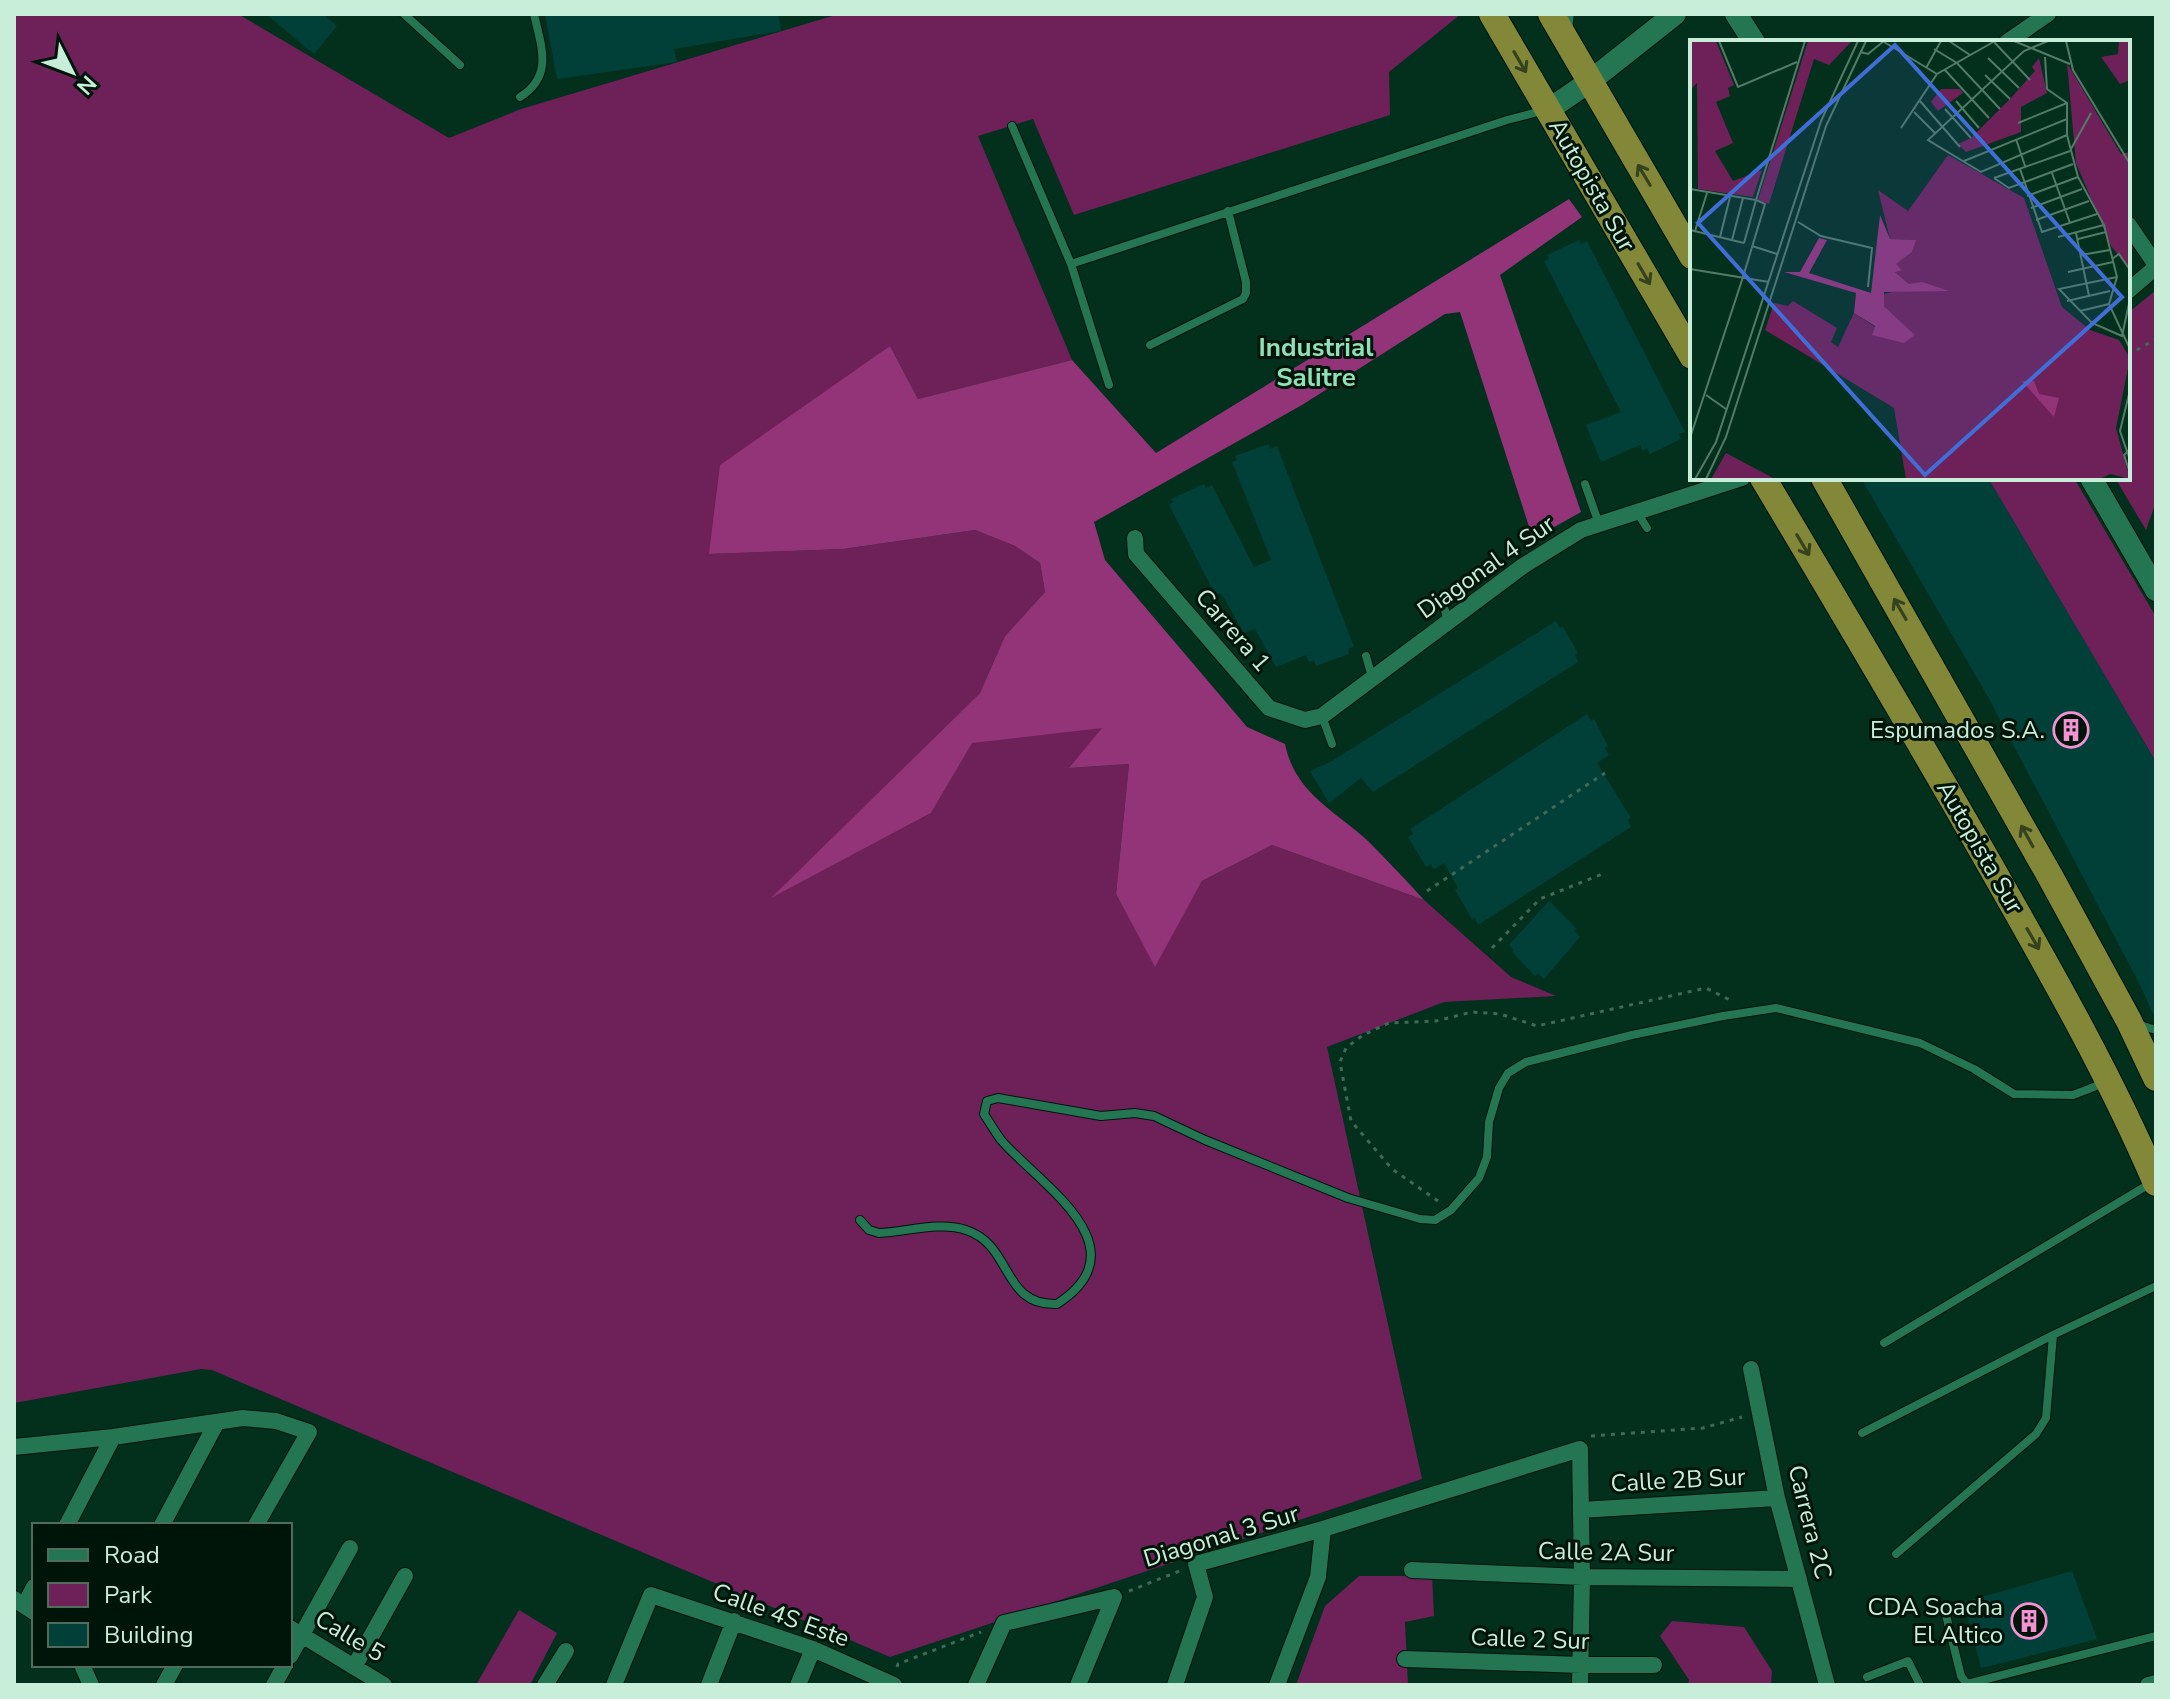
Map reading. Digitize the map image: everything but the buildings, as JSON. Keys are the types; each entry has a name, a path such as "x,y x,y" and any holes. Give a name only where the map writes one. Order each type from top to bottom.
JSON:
{"highway":[{"name":"Autopista Sur","path":"1492,14 1690,353"},
{"name":"Autopista Sur","path":"1551,14 1689,245"},
{"name":"Autopista Sur","path":"1764,480 1911,726 2041,953 2156,1181"},
{"name":"Autopista Sur","path":"1825,480 2129,1021 2156,1078"}],"main road":[{"path":"1548,110 1675,14"},
{"path":"1736,14 1753,40"},
{"path":"2092,480 2156,590"}],"street":[{"path":"2010,40 2048,14"},
{"path":"2130,227 2156,266 2130,289"},
{"name":"Diagonal 4 Sur","path":"1322,716 1523,566 1581,530 1736,480"},
{"name":"Carrera 1","path":"1135,538 1136,554 1269,708 1305,720 1322,716"},
{"name":"Carrera 2C","path":"1751,1369 1777,1498 1827,1685"},
{"path":"14,1447 113,1437 243,1418 276,1421 309,1432 257,1523"},
{"path":"163,1523 217,1422"},
{"path":"68,1523 113,1437"},
{"path":"1580,1449 1580,1685"},
{"name":"Diagonal 3 Sur","path":"1196,1564 1323,1529 1580,1449"},
{"name":"Calle 2B Sur","path":"1581,1510 1777,1498"},
{"path":"1277,1685 1318,1577 1323,1529"},
{"path":"296,1632 350,1548"},
{"path":"1175,1685 1205,1597 1196,1564"},
{"name":"Calle 2A Sur","path":"1412,1570 1582,1577 1799,1579"},
{"path":"354,1667 405,1576"},
{"name":"Calle 4S Este","path":"614,1685 651,1595 813,1649 890,1684"},
{"path":"976,1685 1004,1623 1114,1597"},
{"path":"1078,1685 1114,1597"},
{"path":"709,1685 734,1621"},
{"name":"Calle 5","path":"296,1632 381,1684"},
{"path":"798,1685 813,1649"},
{"path":"545,1685 566,1651"},
{"name":"Calle 2 Sur","path":"1405,1659 1654,1665"},
{"path":"164,1685 174,1667"},
{"path":"274,1685 284,1667"},
{"path":"2148,1685 2156,1683"}],"lane":[{"path":"404,14 460,65"},
{"path":"520,97 530,91 538,79 544,60 534,14"},
{"path":"1567,42 1570,14"},
{"path":"1071,264 1507,120 1548,110"},
{"path":"1012,126 1071,264 1109,385"},
{"path":"1150,345 1243,299 1246,282 1228,211"},
{"path":"1585,484 1599,524"},
{"path":"1636,511 1647,528"},
{"path":"1443,603 1448,622"},
{"path":"1366,656 1372,677"},
{"path":"1322,716 1332,744"},
{"path":"860,1220 869,1230 879,1233 948,1227 963,1229 990,1244 1019,1290 1031,1301 1057,1304 1064,1300 1080,1285 1089,1266 1087,1238 1072,1208 1000,1139 984,1114 987,1101 998,1098 1101,1116 1135,1113 1154,1116 1348,1198 1420,1219 1435,1220 1451,1210 1479,1178 1487,1157 1489,1122 1499,1088 1508,1073 1526,1062 1617,1039 1776,1008 1920,1043 1974,1069 2014,1094 2073,1095 2108,1082"},
{"path":"2129,1021 2156,1030"},
{"path":"1884,1343 2156,1181"},
{"path":"1862,1433 2156,1286"},
{"path":"1896,1554 2036,1434 2046,1418 2053,1335"},
{"path":"1946,1615 1961,1676 1967,1684 2156,1636"},
{"path":"1867,1677 1908,1661 1920,1685"}],"path":[{"path":"2130,354 2156,339"},
{"path":"1427,891 1605,773"},
{"path":"1492,948 1540,899 1602,874"},
{"path":"1451,1210 1392,1169 1351,1121 1340,1062 1346,1048 1363,1035 1389,1023 1436,1021 1472,1012 1500,1014 1537,1026 1706,988 1753,1012"},
{"path":"1580,1449 1589,1436 1703,1428 1736,1418 1761,1415"},
{"name":"Diagonal 3 Sur","path":"1114,1597 1196,1564"},
{"path":"890,1684 898,1664 1004,1623"}],"green space":[{"path":"14,14 238,14 449,138 521,109 839,14 1461,14 1389,72 1390,115 1074,215 1033,119 978,136 1072,360 918,399 890,346 709,554 843,549 975,530 1015,546 1040,563 1045,592 1005,636 980,693 774,896 931,813 972,742 1104,727 1070,768 1129,764 1116,894 1155,966 1202,881 1272,845 1424,900 1511,977 1556,996 1444,1002 1327,1047 1422,1479 890,1657 212,1370 201,1369 14,1403"},
{"path":"2156,290 2156,502 2146,530 2116,480 2130,480 2130,311"},
{"path":"1989,480 2075,480 2156,617 2156,762"},
{"path":"1359,1576 1432,1576 1434,1616 1405,1622 1408,1685 1296,1685 1325,1606"},
{"path":"519,1610 557,1633 530,1685 476,1685"},
{"path":"1672,1621 1744,1627 1772,1671 1771,1685 1688,1685 1689,1680 1660,1636"}],"shaded area":[{"path":"1569,199 1582,217 1500,275 1581,512 1533,539 1460,312 1445,314 1302,405 1094,522 1105,560 1247,727 1285,744 1297,775 1307,788 1368,841 1424,900 1272,845 1202,881 1155,967 1116,894 1129,764 1069,768 1102,728 972,743 931,813 771,898 980,693 1005,636 1045,592 1040,563 1015,546 975,530 843,549 709,554 720,465 890,346 918,399 1072,360 1156,453"}],"place":[{"name":"Espumados S.A.","path":"2071,730"},
{"name":"CDA Soacha El Altico","path":"2029,1621"}],"district":[{"name":"Industrial Salitre","path":"1316,362"}]}
